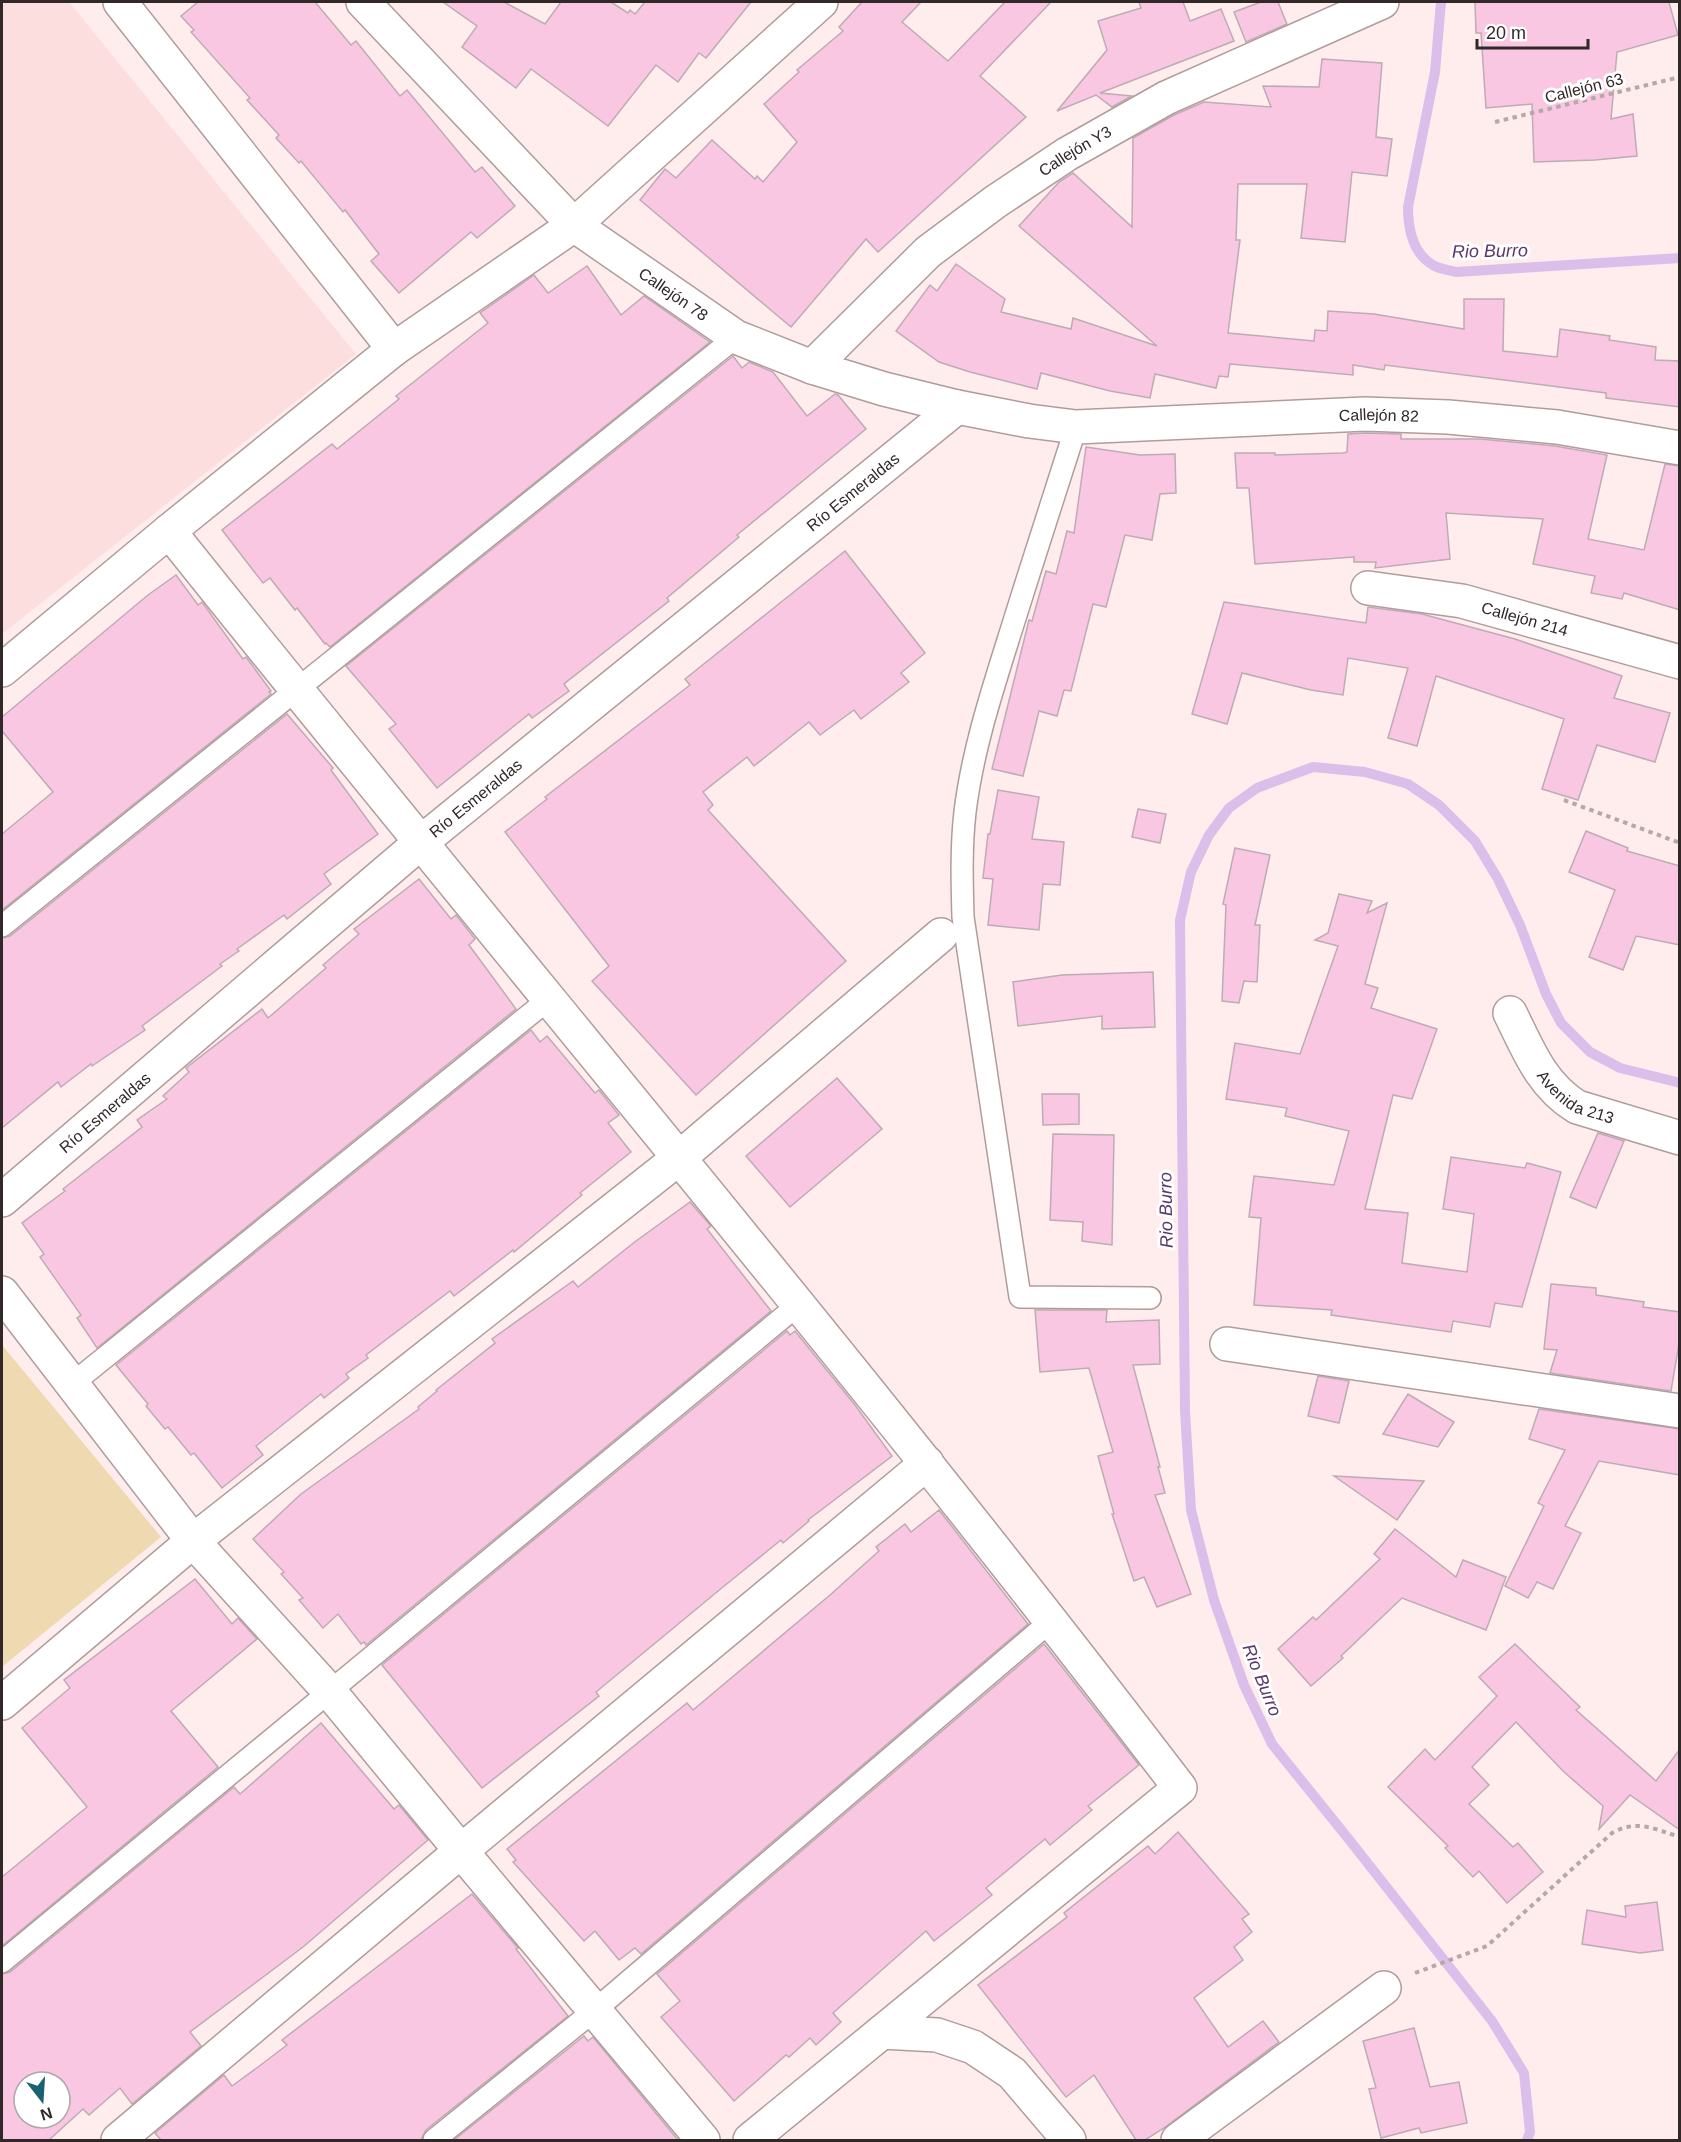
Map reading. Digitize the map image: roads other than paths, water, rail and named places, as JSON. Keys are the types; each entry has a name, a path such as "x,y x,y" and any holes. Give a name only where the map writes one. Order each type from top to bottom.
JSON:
{"street":[{"path":"120,2 394,349"},
{"name":"Callejón 78","path":"363,2 574,225 736,337 812,367 884,389 957,407 1029,421 1076,427"},
{"path":"2,670 394,349 574,225 821,2"},
{"name":"Callejón Y3","path":"812,367 928,252 994,202 1067,154 1166,98 1382,2"},
{"name":"Río Esmeraldas","path":"2,1200 420,843 957,407"},
{"name":"Callejón 82","path":"1076,427 1365,414 1448,417 1557,427 1680,448"},
{"path":"169,531 420,843 927,1463 1052,1620 1180,1788 750,2140"},
{"name":"Callejón 214","path":"1368,588 1462,602 1680,662"},
{"path":"2,1703 193,1541 679,1158 941,935"},
{"name":"Avenida 213","path":"1510,1013 1540,1074 1564,1100 1577,1107 1680,1137"},
{"path":"2,1293 193,1541 330,1692 460,1851 703,2140"},
{"path":"1227,1344 1680,1411"},
{"path":"118,2140 460,1851 927,1463"},
{"path":"1178,2140 1396,1982"},
{"path":"882,2032 937,2035 973,2047 1012,2073 1069,2140"}],"lane":[{"path":"2,926 736,337"},
{"path":"1076,427 1002,658 973,766 964,824 963,917 1020,1297 1150,1299"},
{"path":"72,1384 549,999"},
{"path":"2,1962 798,1305"},
{"path":"434,2140 595,2010 1052,1620"}],"waterway":[{"name":"Rio Burro","path":"1441,2 1435,72 1408,207 1413,239 1420,254 1438,268 1456,272 1680,258"},
{"name":"Rio Burro","path":"1527,2140 1530,2132 1524,2073 1492,2021 1272,1744 1244,1685 1214,1600 1191,1510 1185,1411 1180,920 1191,872 1209,835 1229,808 1257,788 1313,767 1365,772 1408,784 1439,805 1475,841 1498,879 1520,925 1546,994 1561,1023 1590,1052 1620,1068 1680,1083"}]}
